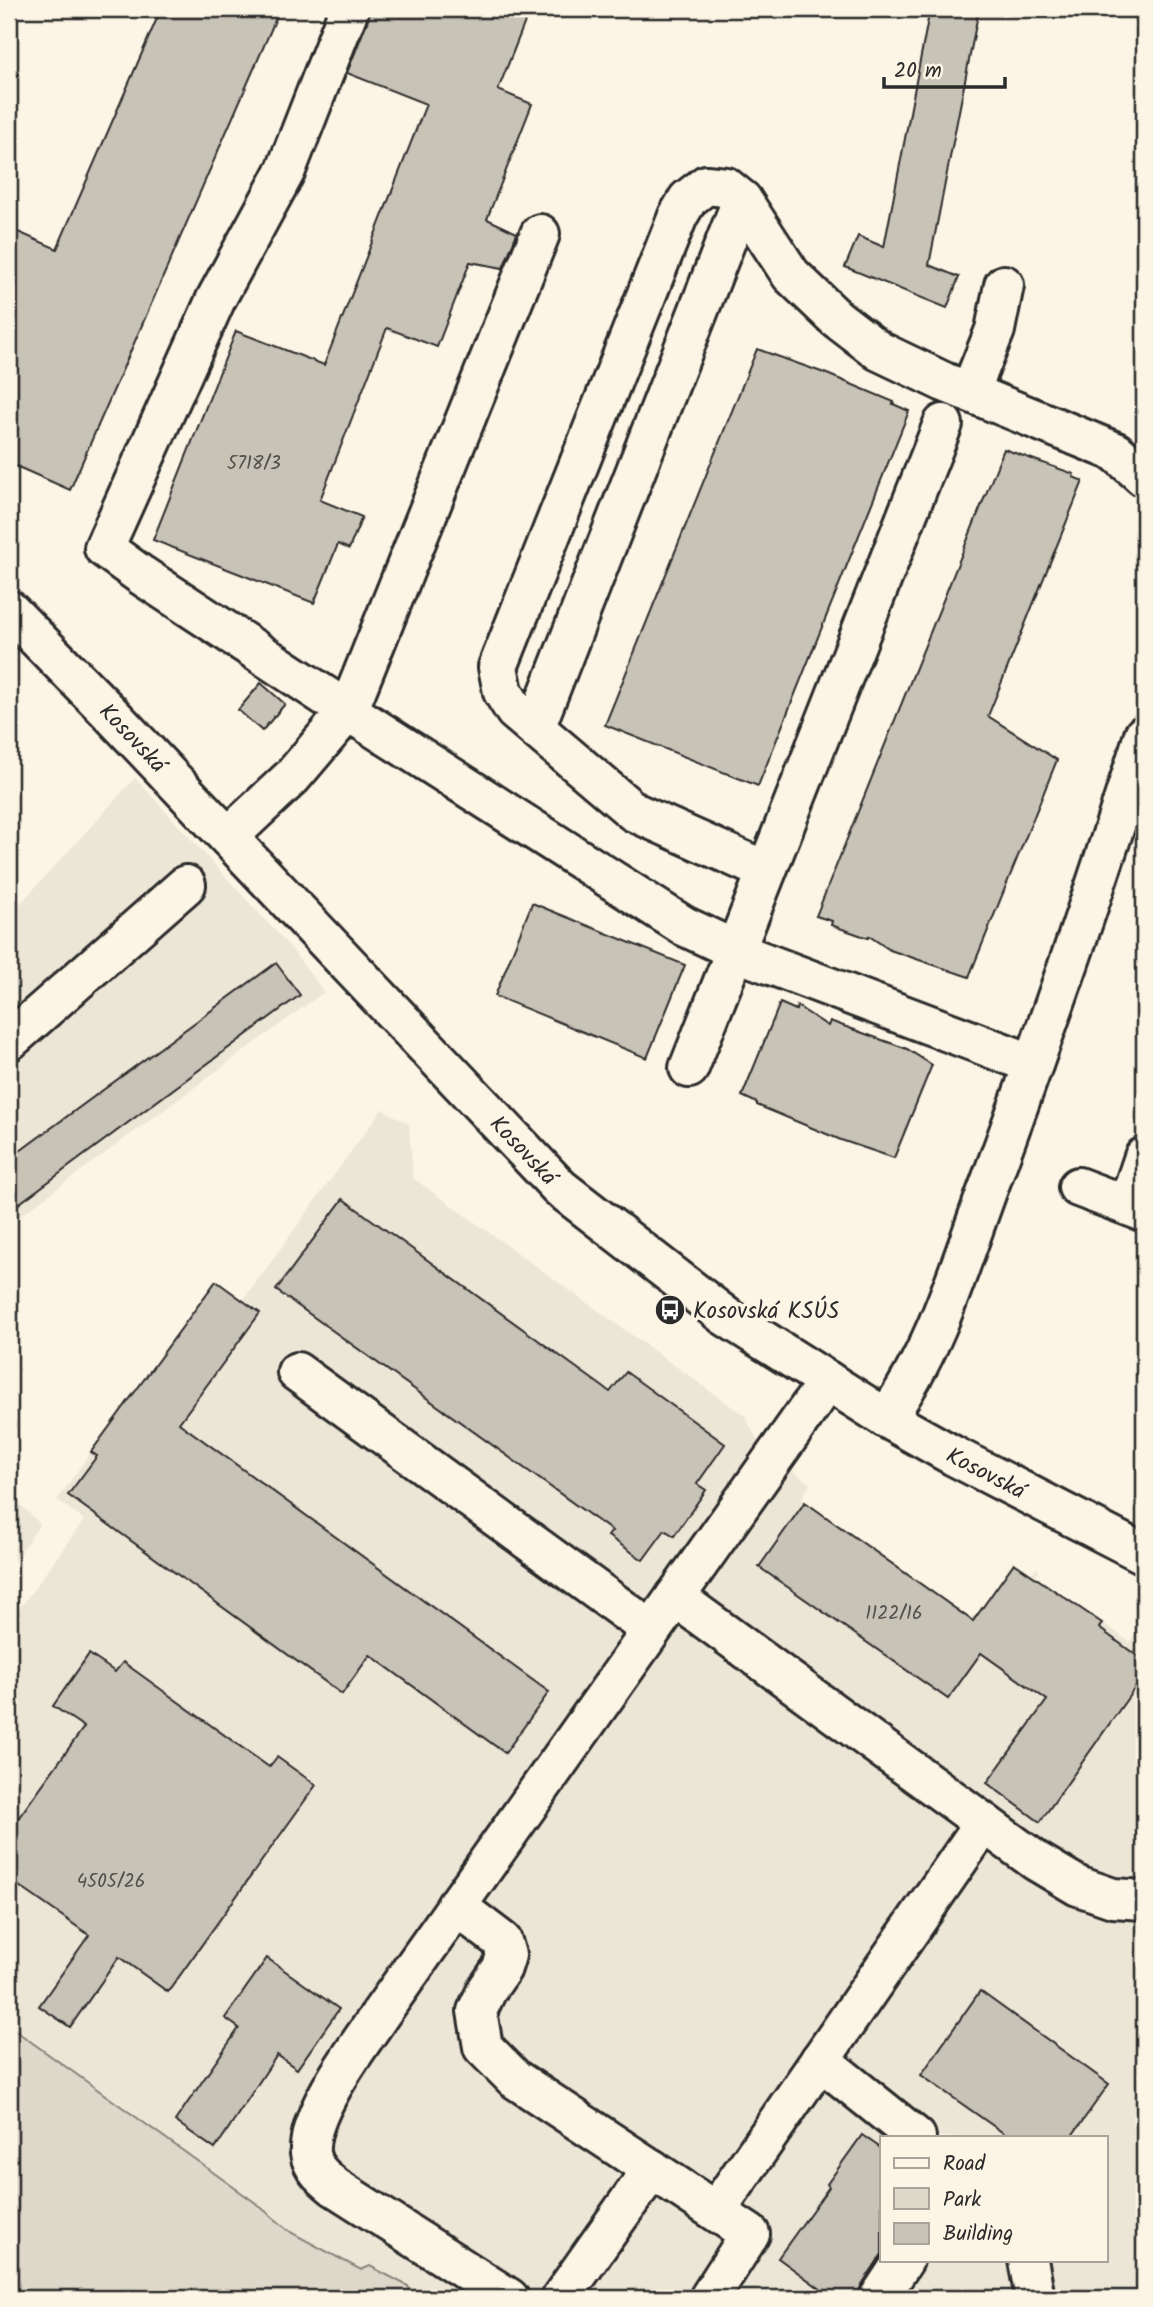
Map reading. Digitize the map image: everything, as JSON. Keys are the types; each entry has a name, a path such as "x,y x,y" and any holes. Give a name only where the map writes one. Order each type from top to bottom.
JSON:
{"street":[{"path":"349,9 286,170 215,299 104,548 348,711 684,926 734,950 1033,1065"},
{"path":"766,871 634,812 515,711 503,692 498,667 678,216 688,199 706,185 726,187 742,200 791,275 836,318 879,351 944,382 1116,452 1144,477"},
{"path":"535,728 742,200"},
{"path":"228,837 292,777 348,711 540,234"},
{"path":"970,393 995,330 1004,285"},
{"path":"689,1069 943,424"},
{"name":"Kosovská","path":"9,610 560,1188 725,1315 886,1418 954,1457 1144,1554"},
{"path":"886,1418 899,1401 936,1329 1033,1065 1144,735"},
{"path":"9,1041 186,885"},
{"path":"1078,1186 1136,1208 1144,1157"},
{"path":"297,1372 651,1630"},
{"path":"509,2298 335,2187 318,2172 310,2153 313,2130 321,2105 381,2012 828,1381"},
{"path":"675,1597 1037,1861 1078,1886 1113,1898 1144,1900"},
{"path":"716,2211 984,1823"},
{"path":"456,1906 502,1941 506,1955 502,1968 477,2011 483,2047 515,2079 750,2234 709,2298"},
{"path":"820,2060 915,2136"},
{"path":"561,2298 652,2169"},
{"path":"879,2298 903,2262"},
{"path":"1028,2262 1035,2298"}],"shaded area":[{"path":"135,778 290,947 324,992 9,1224 9,916"},
{"path":"382,1109 409,1124 413,1178 745,1416 760,1445 810,1484 802,1498 805,1502 973,1621 1014,1563 1031,1575 1036,1568 1039,1570 1035,1576 1130,1642 1144,1622 1144,2298 414,2298 408,2286 371,2266 361,2270 292,2233 253,2201 9,2026 9,1623 84,1520 57,1500 91,1452 241,1303"},
{"path":"9,1493 40,1524 9,1568"}],"green space":[{"path":"9,2026 253,2201 292,2233 361,2270 370,2266 408,2286 414,2298 9,2298"}],"building":[{"path":"161,9 280,9 70,490 9,463 9,228 57,249"},
{"path":"370,9 501,9 526,19 498,90 532,104 487,219 517,233 503,268 470,262 437,347 387,328 320,500 362,517 349,549 338,544 314,603 153,540 236,331 324,365 426,104 347,73"},
{"path":"930,9 979,9 929,265 959,277 947,308 845,267 858,236 884,247"},
{"path":"757,349 827,374 909,411 758,786 605,725"},
{"path":"1004,449 1074,474 1073,477 1083,481 988,716 1057,760 969,977 890,950 869,936 868,938 831,925 832,921 816,916"},
{"path":"261,683 285,704 262,731 238,710"},
{"path":"532,903 685,965 647,1058 495,996"},
{"path":"276,963 300,995 9,1211 9,1159"},
{"path":"780,1003 796,1010 797,1006 828,1026 830,1021 907,1049 932,1065 894,1158 841,1140 757,1105 742,1096"},
{"path":"343,1199 610,1392 626,1372 725,1444 697,1484 706,1490 674,1536 665,1530 643,1560 608,1536 612,1531 276,1290"},
{"path":"216,1281 260,1313 179,1423 549,1692 505,1753 370,1655 342,1694 68,1495 97,1456 91,1452"},
{"path":"805,1502 973,1621 1014,1563 1102,1623 1099,1628 1144,1661 1144,1675 1040,1822 987,1783 1047,1700 981,1653 948,1699 759,1567"},
{"path":"89,1654 115,1672 123,1662 269,1767 277,1757 316,1785 168,1992 119,1957 70,2027 39,2006 89,1935 9,1879 9,1831 84,1727 53,1706"},
{"path":"267,1958 339,2009 297,2069 277,2055 215,2149 175,2121 239,2028 225,2018"},
{"path":"980,1991 1109,2084 1072,2136 1008,2136 921,2075"},
{"path":"862,2135 880,2148 880,2257 861,2286 857,2298 833,2298 778,2258 829,2187 827,2184"}],"place":[{"name":"Kosovská KSÚS","path":"670,1310"}]}
